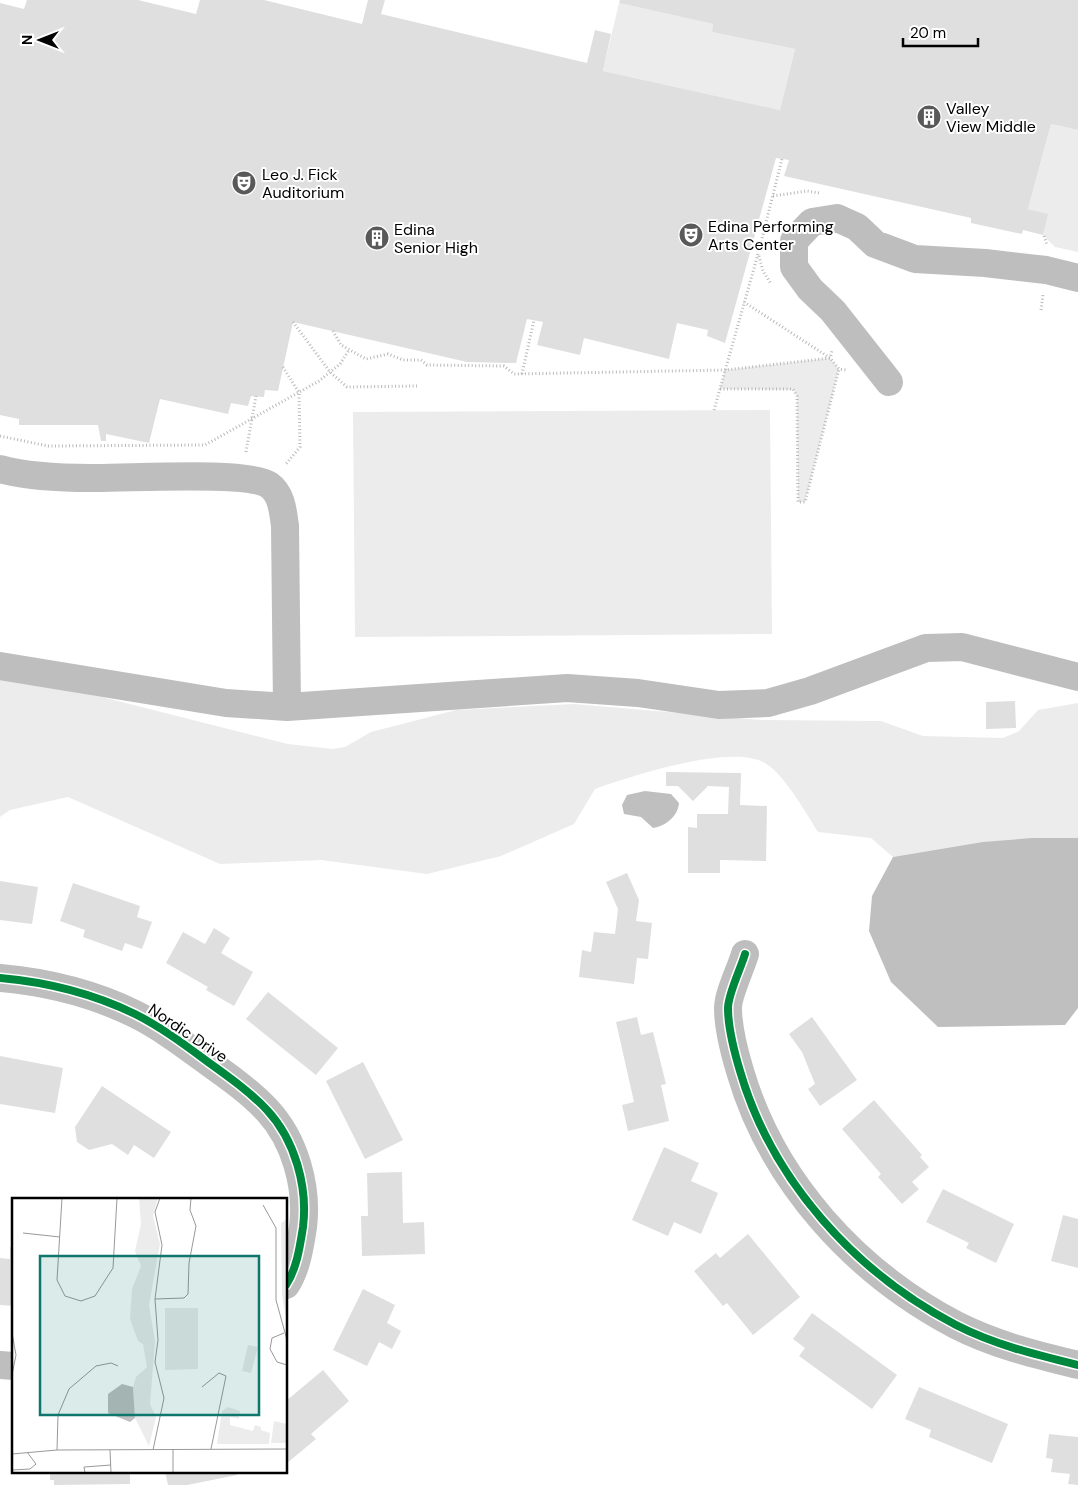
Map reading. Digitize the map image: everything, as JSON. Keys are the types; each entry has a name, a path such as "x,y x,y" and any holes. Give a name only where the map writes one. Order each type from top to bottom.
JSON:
{"street":[{"path":"889,382 833,311 810,289 794,267 794,241 812,222 837,218 857,227 875,244 915,260 985,263 1046,270 1078,278"},
{"path":"0,469 42,476 257,482 277,494 283,507 285,526 287,707"},
{"path":"0,666 226,703 287,707 567,688 638,693 719,705 768,703 810,691 926,648 962,647 1078,677"},
{"path":"746,954 728,1006 733,1046 750,1105 768,1143 805,1200 850,1249 900,1292 957,1326 974,1333 1018,1351 1078,1365"},
{"name":"Nordic Drive","path":"0,978 28,980 82,994 135,1014 242,1086 268,1111 287,1141 300,1175 305,1211 300,1247 288,1280"}],"path":[{"path":"714,410 782,159"},
{"path":"773,196 807,191 824,194"},
{"path":"744,302 830,358 839,369 849,371"},
{"path":"522,374 534,320"},
{"path":"294,322 330,372 347,387 417,386"},
{"path":"333,331 341,345 366,359 388,354 402,360 421,360 427,365 504,366 514,374 725,370 830,358"},
{"path":"0,436 48,446 205,445 299,393 340,364 349,350"},
{"path":"257,482 300,447 299,393 283,368"},
{"path":"720,389 793,389 797,396 798,502 805,502 839,369"},
{"path":"256,396 251,420 257,482"}],"shaded area":[{"path":"619,3 713,24 712,32 795,49 780,110 603,71"},
{"path":"1051,124 1078,130 1078,252 1055,247 1043,235 1047,214 1028,209"},
{"path":"830,358 839,369 805,502 798,502 797,396 793,390 720,389 725,370"},
{"path":"770,410 772,634 355,637 353,412"},
{"path":"0,678 102,697 288,744 332,749 345,747 371,732 456,710 574,704 761,720 881,721 923,736 1003,738 1019,731 1038,710 1078,703 1078,838 1008,841 893,857 871,838 818,832 794,794 772,768 765,763 749,758 729,757 681,764 595,789 574,824 501,856 427,874 321,860 220,864 68,797 10,810 0,817"},
{"path":"645,791 671,794 679,803 676,813 670,820 653,828 641,817 624,814 622,805 627,795"},
{"path":"1032,838 1078,838 1078,1008 1065,1025 938,1027 891,982 869,931 872,896 893,857 983,842"}],"building":[{"name":"Edina Senior High","path":"27,0 138,0 196,14 200,0 264,0 362,24 368,0 385,0 381,14 587,63 595,30 611,34 603,71 780,110 795,49 712,32 713,24 619,3 620,0 1078,0 1078,130 1051,124 1028,209 1048,214 1043,235 1023,230 1022,234 971,223 971,218 784,176 789,160 776,158 725,343 707,336 708,330 677,323 669,359 584,338 580,355 537,345 543,322 527,319 516,363 467,362 293,322 278,391 265,390 264,397 251,396 248,406 231,403 228,414 160,399 149,443 106,434 106,441 101,441 98,425 19,425 19,419 0,415 0,3 24,9"},
{"path":"1015,701 1016,728 986,729 986,702"},
{"path":"666,772 741,773 740,805 767,806 766,861 720,860 720,873 688,873 688,827 697,828 697,814 728,814 729,787 708,786 693,801 678,786 666,786"},
{"path":"627,873 639,900 636,921 652,923 648,959 637,958 634,984 579,977 582,950 591,952 594,932 615,934 618,909 606,882"},
{"path":"0,881 38,887 32,924 0,920"},
{"path":"73,883 140,906 137,917 152,922 142,949 125,943 122,951 83,937 85,930 60,921"},
{"path":"214,928 230,938 221,953 253,972 234,1006 206,990 208,987 166,963 183,932 205,944"},
{"path":"268,992 338,1048 316,1075 246,1019"},
{"path":"637,1017 641,1035 653,1032 666,1084 661,1085 669,1121 628,1131 622,1105 634,1102 616,1022"},
{"path":"812,1017 857,1080 820,1106 808,1089 815,1084 802,1052 789,1034"},
{"path":"0,1056 63,1068 55,1113 0,1104"},
{"path":"363,1062 403,1140 365,1159 326,1081"},
{"path":"102,1086 171,1132 154,1158 134,1145 128,1155 112,1144 89,1150 77,1142 75,1127"},
{"path":"874,1100 922,1155 920,1157 929,1167 912,1182 919,1189 902,1204 878,1177 881,1174 842,1129"},
{"path":"664,1147 699,1163 691,1181 718,1193 701,1234 674,1222 668,1236 632,1220"},
{"path":"402,1172 403,1223 424,1222 425,1254 362,1256 361,1216 368,1216 367,1173"},
{"path":"943,1189 1014,1224 996,1263 966,1248 969,1243 926,1222"},
{"path":"1063,1215 1078,1219 1078,1268 1051,1261"},
{"path":"748,1234 800,1297 753,1335 727,1303 723,1306 694,1271 716,1253 720,1258"},
{"path":"10,1247 12,1247 12,1306 0,1305 0,1258 10,1259"},
{"path":"363,1289 395,1305 387,1323 401,1331 392,1349 379,1342 367,1366 333,1350"},
{"path":"812,1313 897,1375 872,1409 799,1356 805,1348 793,1339"},
{"path":"323,1370 349,1401 311,1434 316,1439 288,1462 288,1399"},
{"path":"919,1387 1008,1424 992,1463 929,1437 931,1430 905,1419"},
{"path":"1049,1434 1078,1437 1078,1485 1068,1484 1070,1474 1051,1472 1053,1459 1046,1458"},
{"path":"50,1472 130,1472 130,1484 54,1485 54,1480 50,1480"},
{"path":"165,1472 237,1472 237,1475 187,1485 168,1485"}],"cycle path":[{"path":"745,954 732,988 728,1008 730,1032 738,1063 754,1111 773,1150 796,1186 822,1219 852,1250 884,1278 919,1303 956,1325 1001,1344 1078,1365"},
{"path":"0,978 35,982 69,990 135,1014 191,1049 254,1097 267,1110 277,1122 292,1150 301,1180 303,1196 303,1227 295,1264 288,1282"}],"place":[{"name":"Valley View Middle","path":"929,117"},
{"name":"Leo J. Fick Auditorium","path":"244,183"},
{"name":"Edina Performing Arts Center","path":"691,235"},
{"name":"Edina Senior High","path":"377,238"}]}
